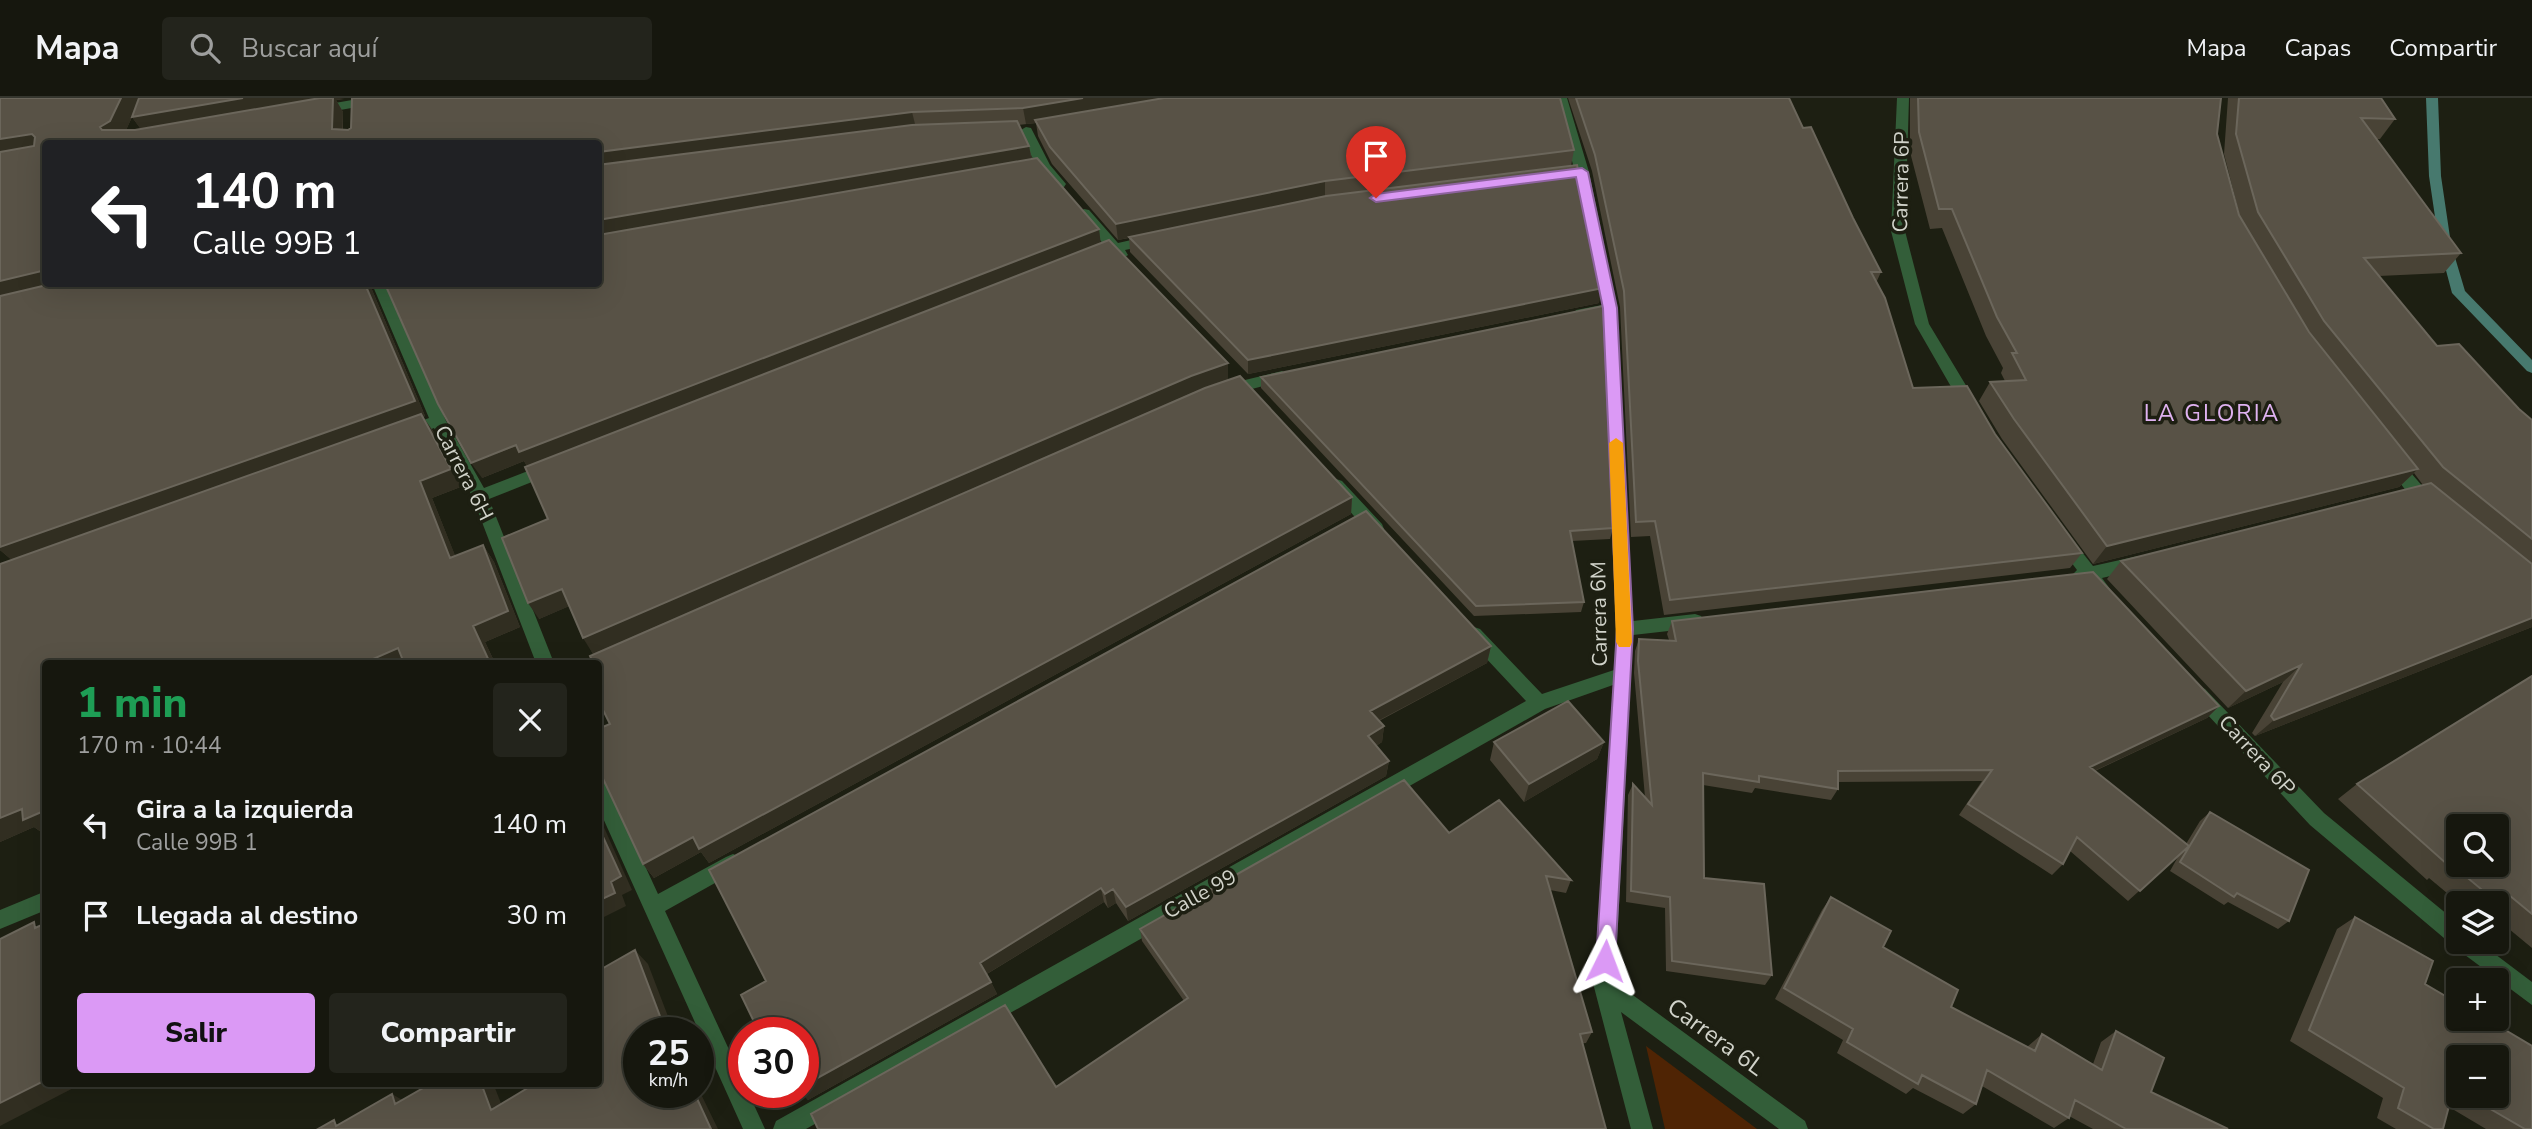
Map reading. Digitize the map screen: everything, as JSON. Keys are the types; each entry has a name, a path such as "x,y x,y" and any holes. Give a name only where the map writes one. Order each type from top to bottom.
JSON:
{"street":[{"name":"Carrera 6M","path":"1561,98 1575,173 1610,308 1625,629 1604,987 1643,1129"},
{"name":"Carrera 6P","path":"1903,98 1898,231 1922,324 1979,420"},
{"path":"297,113 352,106"},
{"path":"1025,130 1037,168 1133,267"},
{"path":"1076,263 1114,248 1167,237"},
{"name":"Carrera 6H","path":"381,287 438,421 480,496 544,660"},
{"path":"1569,317 1610,308"},
{"path":"1210,396 1244,384 1298,372"},
{"path":"386,440 438,421"},
{"path":"2383,450 2409,494 2437,509"},
{"path":"480,496 570,461"},
{"path":"1328,476 1359,520 1384,537"},
{"path":"2057,531 2088,575 2117,606"},
{"path":"2061,579 2154,559"},
{"path":"1625,629 1707,620"},
{"path":"1466,625 1539,703"},
{"name":"Calle 99","path":"784,1129 1539,703 1623,674"},
{"name":"Carrera 6P","path":"2183,677 2317,819 2446,926"},
{"path":"602,794 754,1129"},
{"path":"654,907 752,853"},
{"path":"0,920 42,902"},
{"path":"2479,954 2532,995"},
{"name":"Carrera 6L","path":"1604,987 1797,1129"}],"shaded area":[{"path":"1646,1046 1757,1129 1665,1129"}],"building":[{"path":"0,98 121,98 110,121 100,127 102,130 135,130 333,98 332,129 348,130 351,128 352,98 1083,98 1023,108 912,112 602,151 602,140 42,140 42,271 0,281 0,152 34,146 35,137 32,134 0,139"},
{"path":"139,98 243,98 132,117"},
{"path":"1164,98 1560,98 1574,150 1325,181 1116,224 1050,147 1035,120"},
{"path":"1576,98 1789,98 1803,128 1811,127 1881,272 1871,272 1885,298 1913,388 1967,386 1995,434 2082,553 1670,600 1655,521 1636,522 1624,291 1595,155"},
{"path":"1918,98 2221,98 2217,134 2239,215 2309,332 2418,469 2107,546 1990,382 2026,380 2012,353 2017,353 1997,317 1952,209 1939,209 1919,132"},
{"path":"2239,98 2381,98 2395,119 2361,118 2461,253 2364,258 2437,346 2459,344 2532,420 2532,539 2443,467 2324,321 2258,212 2236,134"},
{"path":"1017,121 1029,146 602,219 602,164 912,125"},
{"path":"1037,158 1099,229 519,452 516,445 471,463 438,404 386,287 602,287 602,234"},
{"path":"1577,165 1603,288 1248,360 1129,237 1326,196"},
{"path":"1109,240 1228,363 1191,376 583,638 562,589 528,603 502,538 548,519 525,467"},
{"path":"42,286 366,287 415,401 0,547 0,296"},
{"path":"1603,306 1613,528 1570,531 1584,602 1476,606 1261,377"},
{"path":"1240,376 1352,497 699,849 693,837 643,864 602,777 602,727 610,724 602,708 602,660 592,660 590,656 1205,388"},
{"path":"421,414 451,469 420,481 450,558 483,545 508,611 473,626 489,660 403,660 398,648 371,660 42,660 42,812 23,820 22,809 0,818 0,564"},
{"path":"2431,483 2532,564 2532,618 2274,720 2271,716 2301,665 2246,691 2121,561"},
{"path":"1366,511 1491,646 1370,711 1384,726 1368,736 1389,761 1126,907 1113,889 1105,894 1101,888 980,963 991,982 819,1077 819,1017 752,1017 741,995 766,981 709,870"},
{"path":"2093,572 2219,706 2090,767 2189,846 2140,891 2077,837 2063,864 1968,804 1992,770 1838,771 1838,789 1759,776 1759,782 1703,773 1704,878 1764,884 1772,975 1672,961 1670,897 1631,891 1633,784 1652,805 1638,661 1639,639 1676,641 1672,621"},
{"path":"2532,676 2532,914 2509,895 2509,891 2483,891 2467,877 2509,877 2509,814 2446,814 2446,863 2357,784"},
{"path":"1568,701 1604,742 1529,784 1494,742"},
{"path":"1404,780 1449,833 1499,800 1571,880 1546,876 1592,1032 1580,1034 1606,1129 818,1129 811,1114 1005,1005 1056,1087 1188,998 1140,929"},
{"path":"2210,812 2309,870 2289,921 2237,893 2234,897 2180,862"},
{"path":"602,835 621,876 611,882 615,893 602,899"},
{"path":"1831,897 1891,931 1883,947 1958,990 1951,1007 2035,1051 2042,1034 2102,1070 2116,1031 2164,1058 2151,1092 2228,1129 2126,1129 2075,1100 2069,1118 1987,1070 1976,1104 1922,1075 1918,1084 1847,1042 1853,1029 1784,988"},
{"path":"2355,917 2433,961 2425,984 2446,996 2446,1031 2507,1031 2532,1046 2532,1129 2525,1129 2489,1108 2509,1108 2509,1045 2446,1045 2446,1108 2448,1108 2443,1129 2434,1129 2398,1108 2404,1088 2309,1030"},
{"path":"34,922 35,928 42,925 42,1082 0,1103 0,939"},
{"path":"635,950 660,1017 623,1017 623,1108 701,1108 711,1129 318,1129 334,1120 336,1126 392,1094 395,1104 425,1087 482,1087 491,1110 529,1087 602,1087 602,969"}],"waterway":[{"path":"2432,98 2435,176 2445,244 2459,293 2532,368"}],"slow traffic":[{"path":"1616,443 1624,642"}],"district":[{"name":"LA GLORIA","path":"2212,413"}],"route":[{"path":"1376,198 1582,172 1610,308 1625,629 1605,961"}]}
